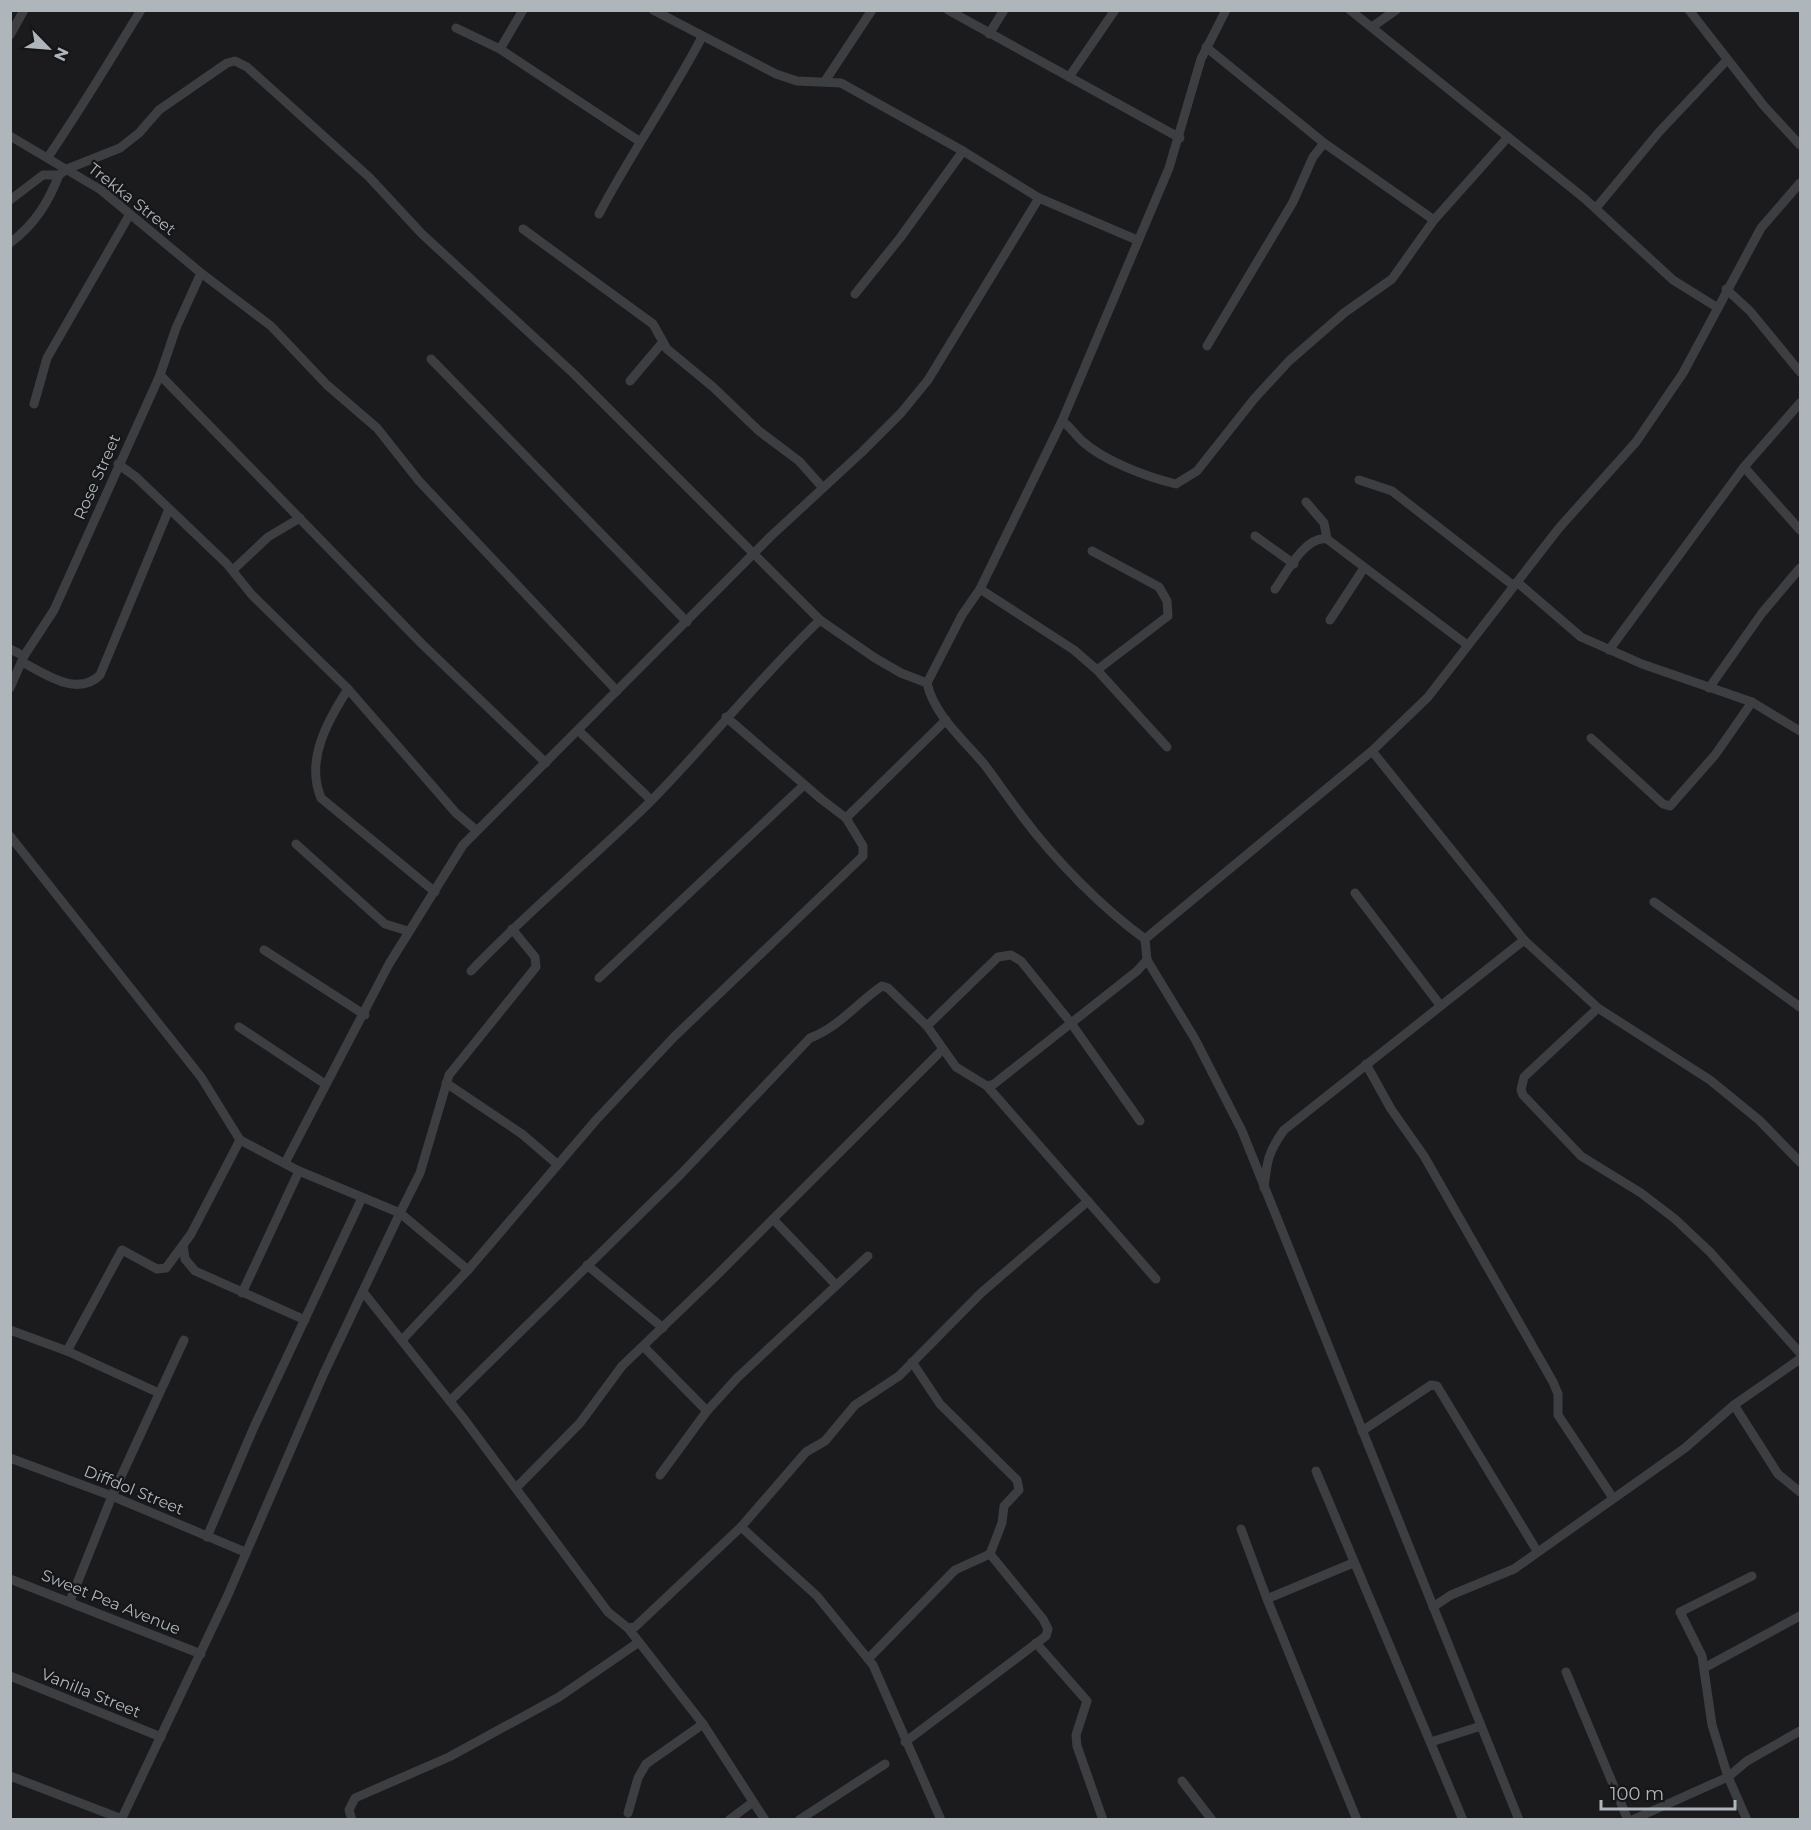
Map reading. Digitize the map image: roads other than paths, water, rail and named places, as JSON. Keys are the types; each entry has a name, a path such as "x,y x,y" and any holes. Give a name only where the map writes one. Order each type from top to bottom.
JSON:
{"street":[{"path":"10,35 24,10"},
{"path":"48,158 82,109 141,10"},
{"path":"500,49 523,10"},
{"path":"653,10 776,74 797,81 841,83 963,151 1039,198 1137,240"},
{"path":"825,81 872,10"},
{"path":"948,10 1180,138"},
{"path":"989,34 1004,10"},
{"path":"1069,77 1115,10"},
{"path":"1226,10 1206,48 1180,138 1062,421 980,590 962,615 927,683 930,698 986,767 1023,819 1108,911 1145,939 1147,960 1194,1039 1242,1131 1519,1820"},
{"path":"1350,10 1596,208 1618,233 1673,279 1718,308"},
{"path":"1372,27 1396,10"},
{"path":"1689,10 1776,121 1800,145"},
{"path":"456,28 500,49 639,141"},
{"path":"599,214 639,141 669,96 702,37"},
{"path":"1206,48 1324,143 1434,220"},
{"path":"1596,208 1659,132 1727,60"},
{"path":"10,200 43,175 63,172 120,148 139,133 159,110 227,63 235,61 247,67 369,177 422,234 573,373 820,620 875,658 927,683"},
{"name":"Trekka Street","path":"10,136 48,158 63,172 101,190 201,273 272,326 327,385 377,428 419,480 617,691"},
{"path":"1062,421 1071,426 1082,441 1106,456 1149,477 1176,483 1197,471 1254,399 1289,361 1344,313 1392,279 1434,220 1508,137"},
{"path":"1207,346 1293,202 1313,157 1324,143"},
{"path":"855,294 900,238 963,151"},
{"path":"10,243 33,224 50,199 63,172"},
{"path":"1145,939 1372,751 1428,697 1466,644 1559,528 1636,442 1683,372 1761,228 1800,183"},
{"path":"285,1163 408,931 476,830 579,731 755,554 862,452 928,380 1039,198"},
{"path":"34,404 47,358 130,214"},
{"path":"523,229 653,324 667,349 713,387 759,431 799,461 823,488"},
{"name":"Rose Street","path":"10,688 23,659 54,610 160,375 176,328 201,273"},
{"path":"1726,289 1750,311 1800,372"},
{"path":"630,381 663,342"},
{"path":"432,359 687,622"},
{"path":"160,375 422,644 546,763"},
{"path":"1609,650 1744,467 1800,403"},
{"path":"118,464 136,477 233,570 260,603 348,689 456,813 476,830"},
{"path":"1744,467 1800,530"},
{"path":"1359,480 1392,491 1581,637 1609,650 1752,702 1800,730"},
{"path":"1306,502 1324,523 1326,539"},
{"path":"10,649 23,659 74,685 91,681 100,675 169,509"},
{"path":"233,570 268,537 300,518"},
{"path":"1255,536 1294,564"},
{"path":"1275,589 1310,544 1318,539 1326,539 1466,644"},
{"path":"1092,551 1159,587 1167,602 1168,616 1097,669"},
{"path":"1330,620 1364,568"},
{"path":"1709,688 1762,613 1800,568"},
{"path":"980,590 1059,640 1097,669 1167,747"},
{"path":"471,971 512,929 651,800 726,717 820,620"},
{"path":"348,689 332,714 321,740 316,762 316,786 321,798 435,892"},
{"path":"1591,738 1663,804 1670,806 1715,755 1752,702"},
{"path":"402,1340 468,1270 557,1164 674,1036 863,856 863,846 846,818 726,717"},
{"path":"846,818 946,720"},
{"path":"579,731 651,800"},
{"path":"1372,751 1524,940 1598,1008 1710,1080 1759,1120 1799,1158"},
{"path":"599,978 804,785"},
{"path":"10,836 201,1077 240,1140 299,1171 400,1213 468,1270"},
{"path":"296,844 385,924 408,931"},
{"path":"1355,893 1440,1005"},
{"path":"1654,902 1800,1007"},
{"path":"10,1776 122,1819 201,1654 324,1373 420,1173 449,1075 536,967 535,957 512,929"},
{"path":"1264,1189 1265,1162 1271,1148 1284,1130 1524,940"},
{"path":"264,950 364,1015"},
{"path":"927,1026 998,957 1011,955 1021,961 1071,1023 1140,1121"},
{"path":"987,1086 994,1084 1137,971 1147,960"},
{"path":"450,1401 681,1174 810,1038 825,1033 866,996 882,986 888,988 927,1026 942,1050 965,1074 987,1086 1156,1279"},
{"path":"1598,1008 1524,1077 1521,1090 1523,1095 1581,1156 1641,1193 1696,1239 1800,1353"},
{"path":"239,1027 325,1084"},
{"path":"516,1488 580,1423 622,1365 644,1347 942,1050"},
{"path":"1366,1064 1391,1109 1424,1156 1553,1382 1558,1394 1558,1414 1613,1497"},
{"path":"446,1083 522,1134 557,1164"},
{"path":"67,1351 122,1250 158,1269 166,1268 183,1245 240,1140"},
{"path":"242,1293 299,1171"},
{"path":"207,1537 254,1427 362,1198"},
{"path":"628,1628 635,1627 741,1527 807,1452 825,1440 855,1405 892,1382 981,1293 1088,1202"},
{"path":"773,1219 836,1285"},
{"path":"183,1245 189,1266 242,1293 305,1320"},
{"path":"660,1475 707,1412 737,1378 868,1256"},
{"path":"587,1265 663,1328"},
{"path":"364,1293 450,1401 608,1612 628,1628 703,1724 765,1820"},
{"path":"10,1330 67,1351 159,1393"},
{"path":"70,1601 112,1496 184,1340"},
{"path":"644,1347 707,1412"},
{"path":"1433,1607 1451,1595 1514,1569 1684,1448 1734,1406 1800,1359"},
{"path":"868,1659 955,1570 990,1554 1002,1523 1004,1506 1019,1490 1019,1485 940,1404 912,1362"},
{"path":"1362,1431 1431,1385 1437,1386 1537,1551"},
{"path":"1734,1406 1778,1474 1800,1492"},
{"name":"Diffdol Street","path":"10,1458 112,1496 245,1552"},
{"path":"1316,1471 1463,1820"},
{"path":"741,1527 817,1596 873,1665 941,1820"},
{"path":"1241,1528 1267,1599 1357,1820"},
{"path":"905,1742 1046,1636 1048,1629 1043,1619 990,1554"},
{"path":"1267,1599 1353,1563"},
{"path":"1748,1820 1728,1777 1712,1725 1702,1656 1680,1612 1752,1576"},
{"name":"Sweet Pea Avenue","path":"10,1579 201,1654"},
{"path":"1704,1668 1800,1616"},
{"path":"352,1820 349,1810 355,1798 449,1757 560,1697 639,1642"},
{"path":"1036,1643 1087,1701 1076,1735 1077,1746 1103,1820"},
{"path":"1566,1672 1630,1820 1728,1777 1747,1761 1800,1731"},
{"name":"Vanilla Street","path":"10,1676 161,1737"},
{"path":"628,1813 638,1778 646,1764 703,1724"},
{"path":"1431,1742 1481,1726"},
{"path":"799,1820 885,1764"},
{"path":"1182,1781 1212,1820"},
{"path":"729,1820 753,1802"}]}
